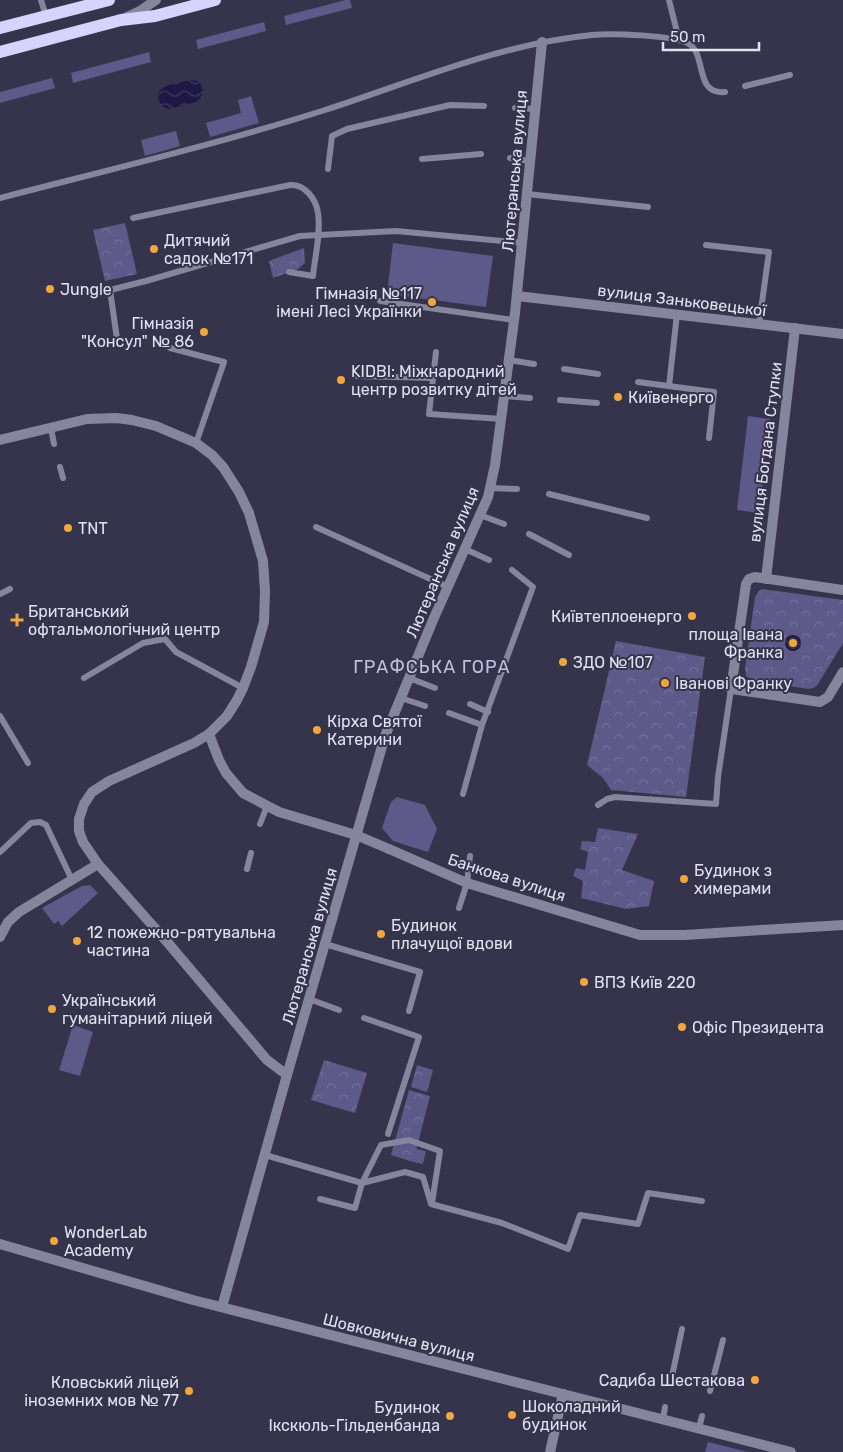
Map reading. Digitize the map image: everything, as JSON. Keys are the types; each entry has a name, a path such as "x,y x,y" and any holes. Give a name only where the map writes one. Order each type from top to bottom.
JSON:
{"main road":[{"path":"0,28 109,0"},
{"path":"0,52 121,20 156,16 215,0"}],"street":[{"path":"121,20 156,0"},
{"name":"Лютеранська вулиця","path":"222,1307 385,736 488,497 502,419 517,296 542,42"},
{"name":"вулиця Заньковецької","path":"517,296 843,334"},
{"name":"вулиця Богдана Ступки","path":"766,579 795,328"},
{"path":"0,440 87,419 116,418 156,426 181,436 212,455 223,467 239,492 249,513 263,561 265,591 264,622 243,688 227,716 209,734 194,743 109,780 92,792 84,804 79,831 98,864 267,1060 287,1075"},
{"path":"843,590 766,579 749,579 746,584 731,689 820,702 828,697 843,672"},
{"name":"Банкова вулиця","path":"209,734 226,773 243,793 279,812 356,835 466,883 640,935 685,935 843,926"},
{"path":"0,937 8,922 19,912 98,864"},
{"name":"Шовковична вулиця","path":"0,1244 222,1307 792,1452"},
{"path":"550,1452 563,1394"}],"lane":[{"path":"41,0 46,16"},
{"path":"669,0 679,40"},
{"path":"0,198 197,147 340,105 493,54 542,42 593,35 617,34 679,40 689,44 696,51 703,77 709,88 718,92 725,92"},
{"path":"745,86 790,75"},
{"path":"328,169 332,136 347,129 450,105 484,106"},
{"path":"515,108 534,109"},
{"path":"422,159 481,154"},
{"path":"510,158 530,161"},
{"path":"133,218 296,185 302,187 307,191 318,212 318,235 313,276 289,272"},
{"path":"527,194 648,207"},
{"path":"117,339 110,290 300,236 396,231 523,243"},
{"path":"706,245 769,252 760,324"},
{"path":"380,301 514,320"},
{"path":"669,386 677,314"},
{"path":"170,348 224,362 196,444"},
{"path":"436,352 429,414 502,419"},
{"path":"509,360 534,364"},
{"path":"564,369 598,374"},
{"path":"356,376 433,378"},
{"path":"638,382 714,392 709,438"},
{"path":"504,396 530,398"},
{"path":"560,400 597,403"},
{"path":"50,428 54,444"},
{"path":"60,467 63,478"},
{"path":"490,488 517,489"},
{"path":"550,494 647,518"},
{"path":"480,515 504,524"},
{"path":"316,527 448,587"},
{"path":"529,534 569,555"},
{"path":"465,550 489,560"},
{"path":"463,794 482,725 533,586 512,570"},
{"path":"0,594 10,589"},
{"path":"84,678 143,643 165,639 176,652 243,688"},
{"path":"409,678 435,688"},
{"path":"598,805 607,799 615,797 716,804 718,777 731,689"},
{"path":"400,698 425,706"},
{"path":"470,704 488,712"},
{"path":"448,713 482,725"},
{"path":"0,716 28,763"},
{"path":"260,824 267,806"},
{"path":"0,852 31,823 40,822 46,825 72,880"},
{"path":"247,868 251,853"},
{"path":"459,908 466,883 470,856"},
{"path":"325,944 420,972 409,1011"},
{"path":"309,999 339,1010"},
{"path":"364,1018 419,1037 388,1134"},
{"path":"320,1198 355,1208 362,1183 381,1145 409,1140 440,1151 432,1204"},
{"path":"265,1156 362,1183 405,1172 423,1177 432,1204"},
{"path":"432,1204 502,1223 568,1249 580,1215 638,1224 648,1193 702,1201"},
{"path":"671,1381 682,1329"},
{"path":"710,1391 723,1340"},
{"path":"663,1419 665,1407"},
{"path":"699,1428 702,1416"}],"green space":[{"path":"350,0 352,8 286,25 284,16"},
{"path":"264,22 266,31 198,49 196,40"},
{"path":"149,52 151,62 73,83 71,73"},
{"path":"52,78 55,88 0,103 0,92"},
{"path":"251,96 259,123 210,137 206,123 241,113 238,100"},
{"path":"176,131 180,146 145,156 141,140"},
{"path":"125,223 137,274 105,281 93,230"},
{"path":"393,243 493,256 486,307 387,294"},
{"path":"304,248 305,263 298,269 273,278 269,261"},
{"path":"748,416 770,419 759,513 737,510"},
{"path":"762,589 843,600 843,643 814,688 808,689 752,680 746,676 745,669 755,597"},
{"path":"616,641 705,657 686,797 611,790 603,778 587,765"},
{"path":"397,797 425,805 437,829 428,852 393,841 382,828 391,802"},
{"path":"598,828 638,834 622,870 654,881 649,906 626,909 581,898 583,881 573,876 576,868 585,870 588,852 580,849 582,841 595,842"},
{"path":"90,885 98,893 62,926 58,921 54,924 42,908 82,886"},
{"path":"73,1025 93,1032 80,1076 59,1070"},
{"path":"324,1060 367,1073 355,1113 311,1100"},
{"path":"417,1065 433,1070 427,1092 411,1087"},
{"path":"409,1090 430,1096 413,1162 391,1155"},
{"path":"416,1149 426,1151 423,1164 413,1162"},
{"path":"708,1442 748,1452 705,1452"}],"water":[{"path":"191,80 198,81 203,89 201,97 196,102 169,109 161,104 158,93 161,90 170,84"},
{"path":"790,635 796,635 801,640 799,649 790,651 785,646 785,640"}],"place":[{"name":"Дитячий садок №171","path":"154,249"},
{"name":"Jungle","path":"50,289"},
{"name":"Гімназія №117 імені Лесі Українки","path":"432,302"},
{"name":"Гімназія \"Консул\" № 86","path":"204,332"},
{"name":"KIDBI: Міжнародний центр розвитку дітей","path":"341,380"},
{"name":"Київенерго","path":"618,397"},
{"name":"TNT","path":"68,528"},
{"name":"Київтеплоенерго","path":"692,616"},
{"name":"Британський офтальмологічний центр","path":"17,620"},
{"name":"площа Івана Франка","path":"793,643"},
{"name":"ЗДО №107","path":"563,662"},
{"name":"Іванові Франку","path":"665,683"},
{"name":"Кірха Святої Катерини","path":"317,730"},
{"name":"Будинок з химерами","path":"684,879"},
{"name":"Будинок плачущої вдови","path":"381,934"},
{"name":"12 пожежно-рятувальна частина","path":"77,941"},
{"name":"ВПЗ Київ 220","path":"584,982"},
{"name":"Український гуманітарний ліцей","path":"52,1009"},
{"name":"Офіс Президента","path":"682,1027"},
{"name":"WonderLab Academy","path":"54,1241"},
{"name":"Садиба Шестакова","path":"755,1380"},
{"name":"Кловський ліцей іноземних мов № 77","path":"189,1391"},
{"name":"Шоколадний будинок","path":"512,1415"},
{"name":"Будинок Ікскюль-Гільденбанда","path":"450,1416"}],"district":[{"name":"ГРАФСЬКА ГОРА","path":"432,667"}]}
